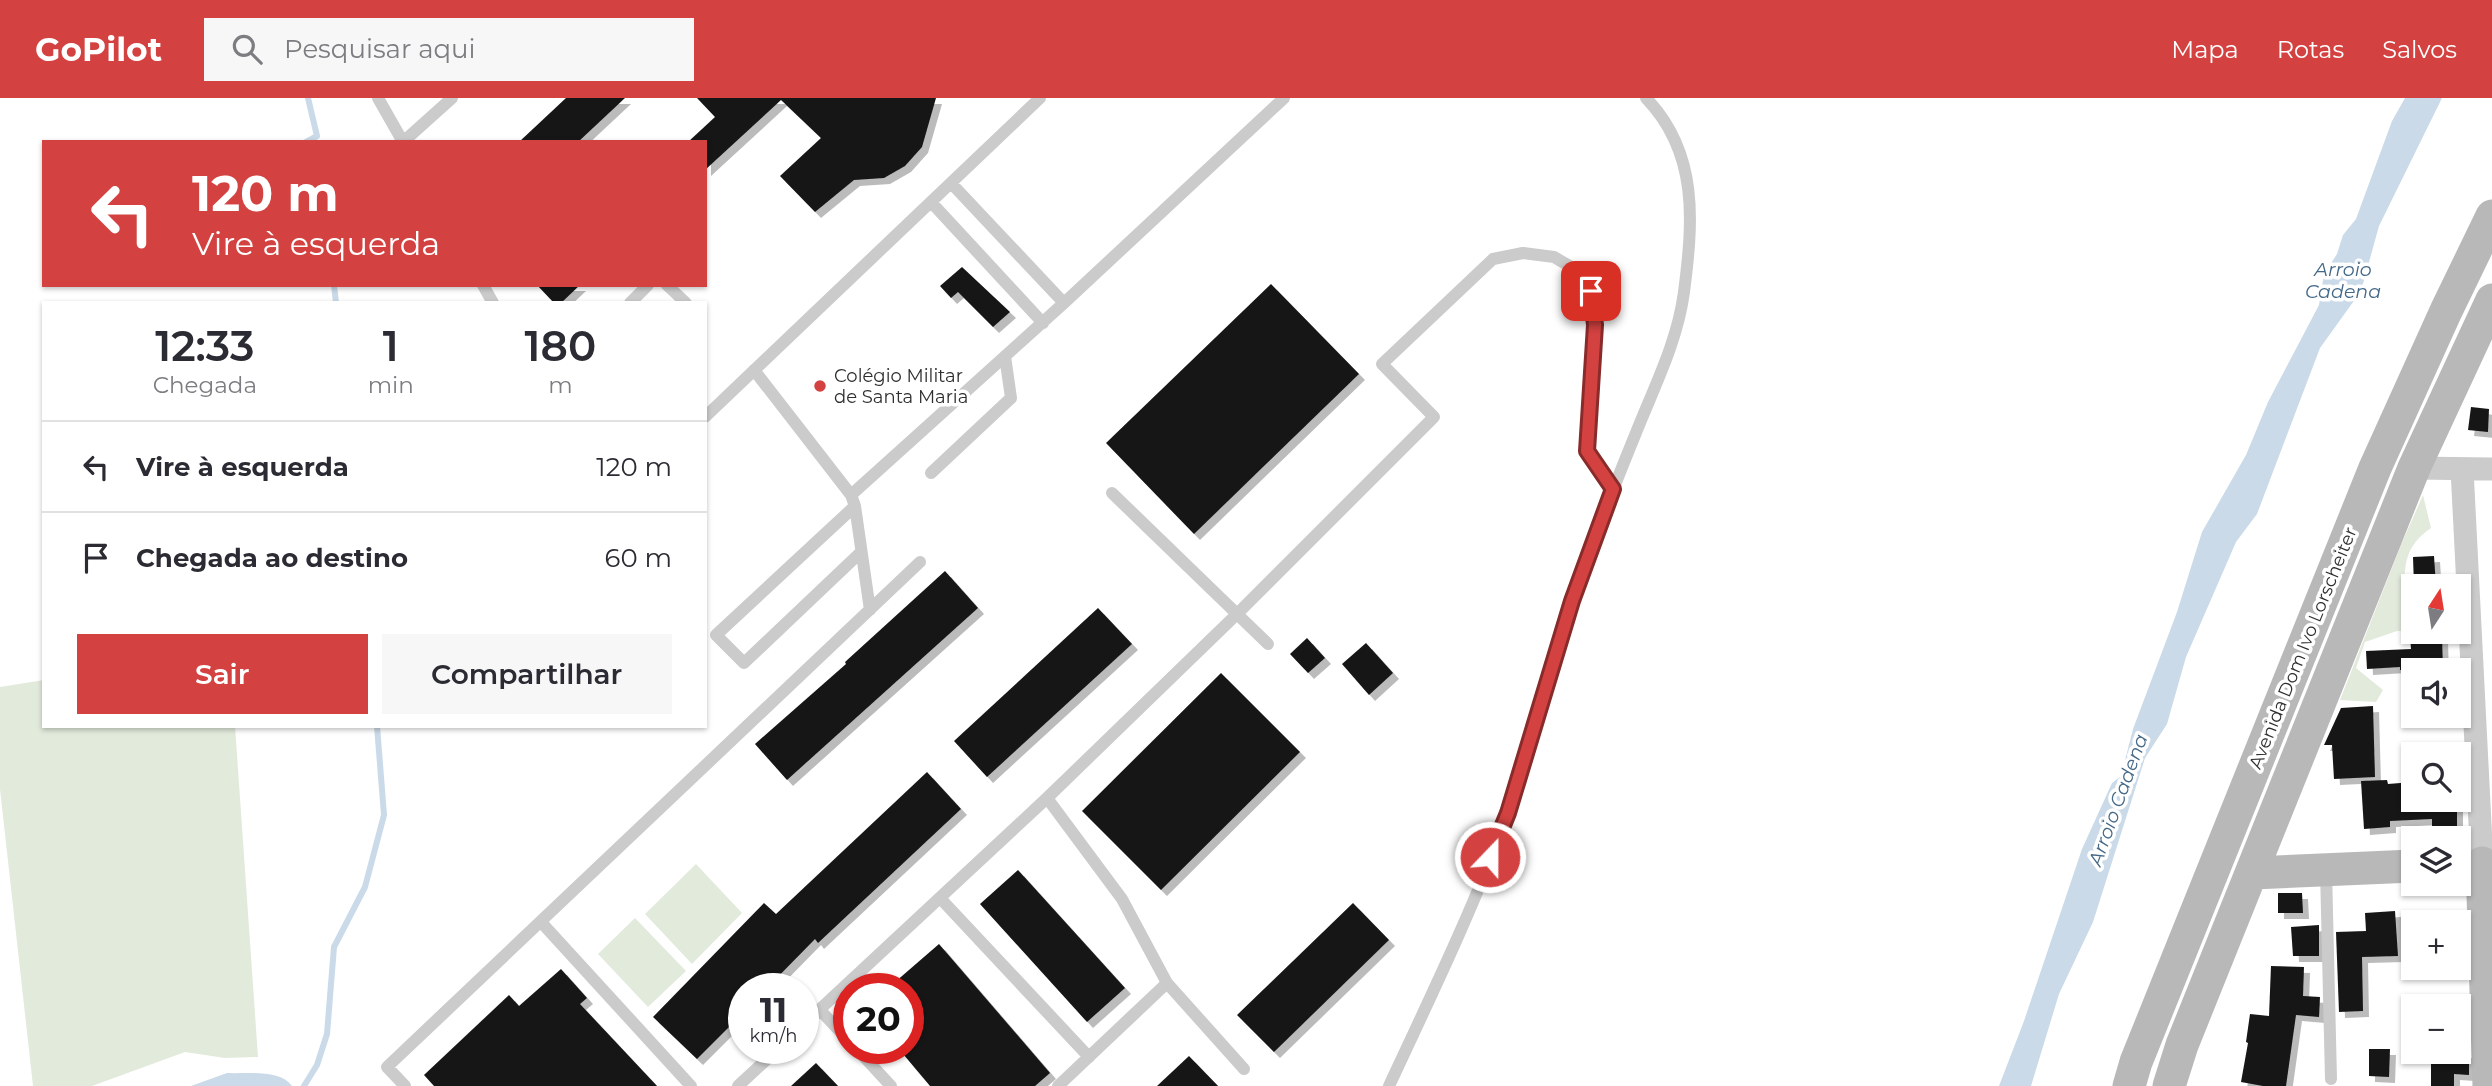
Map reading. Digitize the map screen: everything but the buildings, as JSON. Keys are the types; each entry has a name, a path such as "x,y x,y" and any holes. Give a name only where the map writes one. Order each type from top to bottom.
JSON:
{"main road":[{"name":"Avenida Dom Ivo Lorscheiter","path":"2129,1086 2136,1062 2375,468 2492,216"},
{"name":"Avenida Dom Ivo Lorscheiter","path":"2169,1086 2182,1045 2414,468 2492,300"},
{"path":"2478,863 2489,1086"},
{"path":"2252,873 2401,867"}],"street":[{"path":"2414,468 2492,469"},
{"path":"2462,469 2478,863"}],"lane":[{"path":"378,98 402,140"},
{"path":"405,140 453,98"},
{"path":"707,414 1040,98"},
{"path":"862,552 744,663 716,635 1005,356 1284,98"},
{"path":"1389,1086 1455,945 1508,813 1572,601 1613,489 1675,339 1684,295 1691,199 1680,149 1657,109 1646,98"},
{"path":"951,183 1064,303"},
{"path":"931,202 1043,323"},
{"path":"833,1024 820,1010 1047,798 1237,614 1434,417 1382,364 1493,259 1523,253 1554,257 1578,271 1591,291 1595,325 1587,451 1613,489"},
{"path":"632,301 646,287"},
{"path":"669,287 684,301"},
{"path":"931,473 1011,398 1005,356"},
{"path":"754,370 853,500 870,610"},
{"path":"1112,493 1268,644"},
{"path":"405,1086 387,1067 920,562"},
{"path":"1047,798 1122,899 1167,984 1244,1069"},
{"path":"2326,870 2331,1079"},
{"path":"940,898 1089,1057"},
{"path":"541,922 691,1086"},
{"path":"1058,1086 1167,984"},
{"path":"738,1086 762,1064"},
{"path":"871,1064 891,1086"}],"shaded area":[{"path":"2423,495 2431,528 2411,549 2405,574 2401,574 2401,631 2365,642 2356,668 2383,690 2376,702 2340,700"},
{"path":"42,680 42,728 235,728 258,1057 225,1058 185,1052 92,1086 33,1086 0,789 0,687"},
{"path":"696,864 742,913 692,964 645,914"},
{"path":"635,918 686,971 648,1007 598,954"}],"water":[{"name":"Arroio Cadena","path":"2405,98 2442,98 2379,226 2361,291 2320,348 2257,514 2236,542 2186,657 2167,724 2145,758 2093,922 2059,994 2031,1086 1999,1086 2024,1021 2082,849 2112,783 2121,776 2133,729 2177,612 2202,532 2246,455 2268,402 2319,305 2324,274 2337,254 2343,235 2356,219 2392,121"},
{"path":"227,1073 271,1075 287,1081 292,1086 191,1086"}],"waterway":[{"path":"308,98 317,136 310,140"},
{"path":"334,287 336,301"},
{"path":"304,1086 317,1065 327,1034 334,947 365,887 384,815 377,728"}],"place":[{"name":"Colégio Militar de Santa Maria","path":"820,386"}],"route":[{"path":"1490,857 1508,813 1572,601 1613,489 1587,451 1595,325 1591,291"}]}
